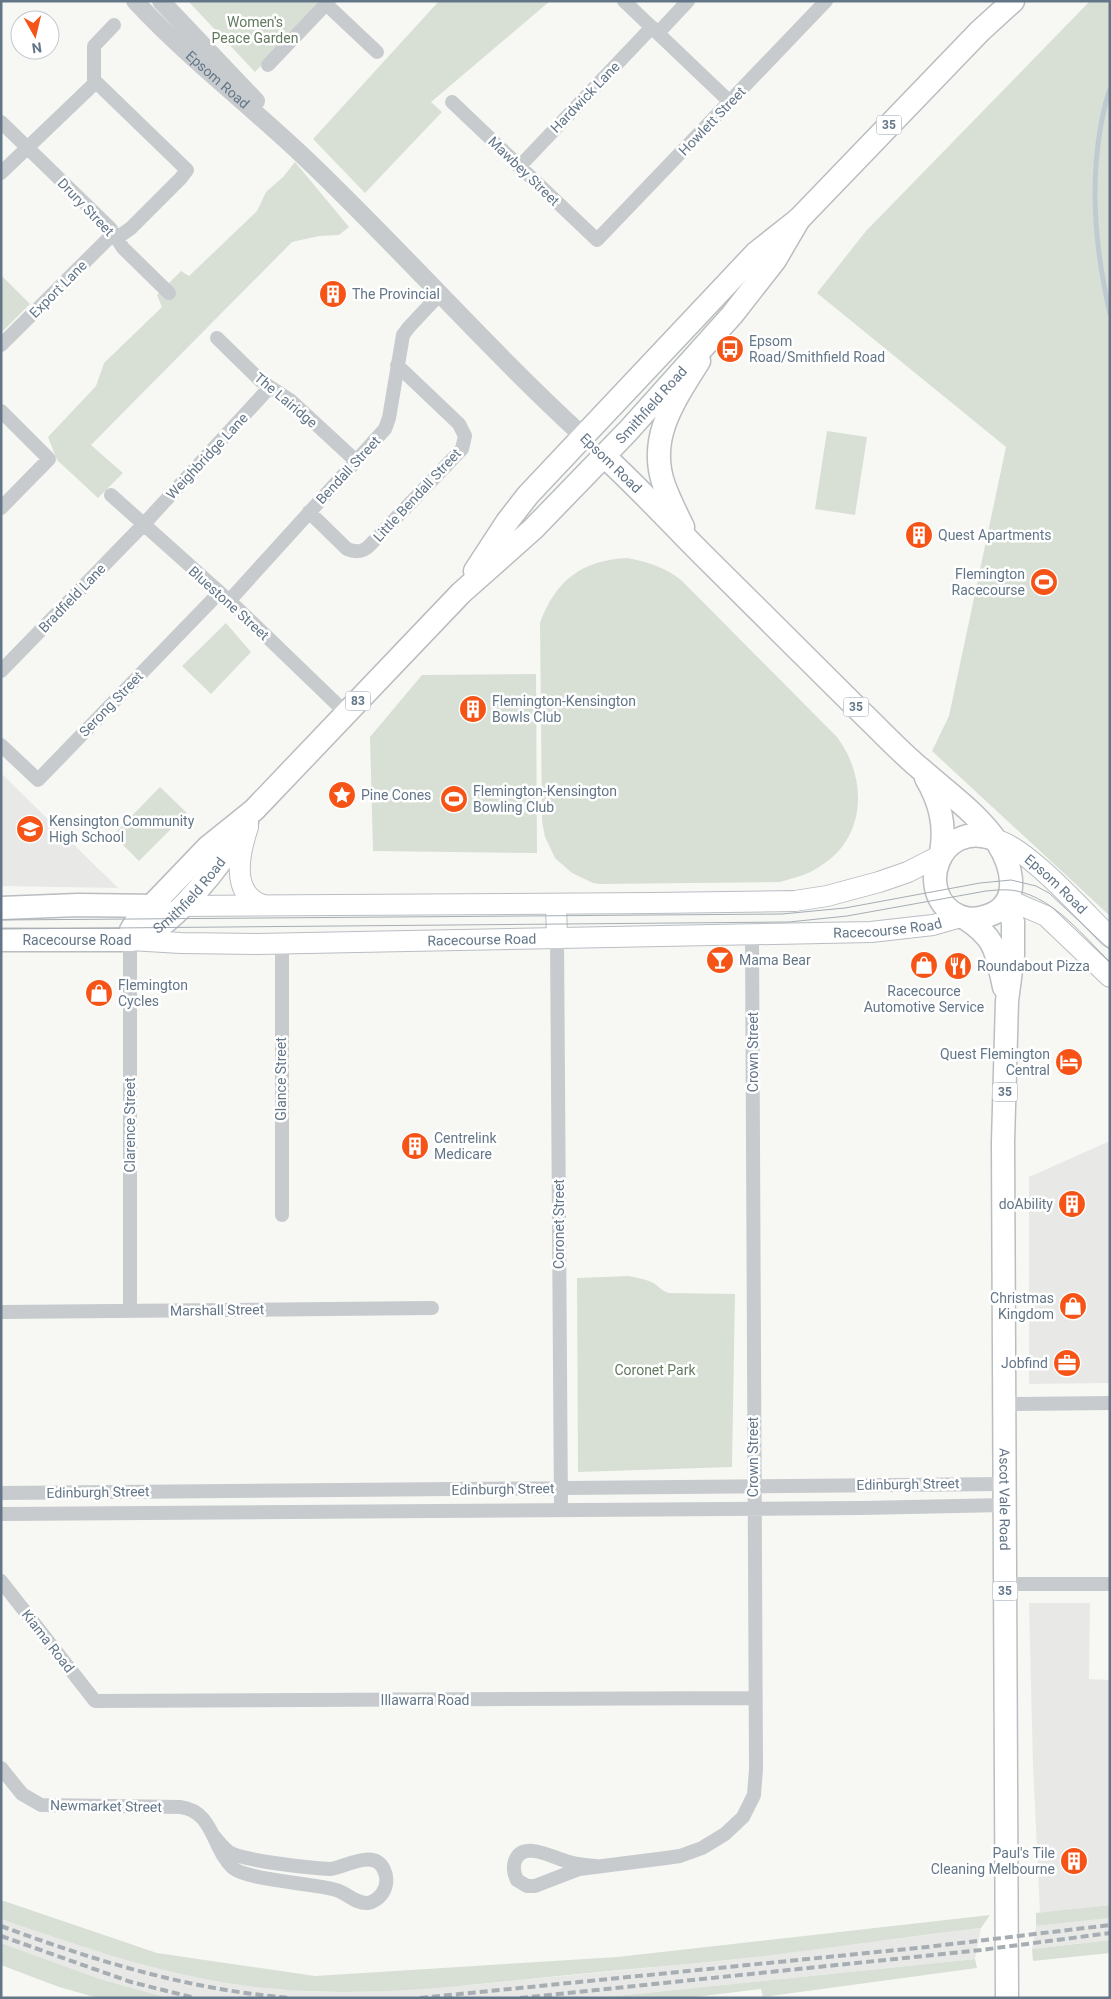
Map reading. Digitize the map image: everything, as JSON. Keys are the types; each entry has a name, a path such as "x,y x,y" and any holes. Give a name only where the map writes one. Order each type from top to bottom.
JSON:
{"main road":[{"name":"Smithfield Road","path":"980,30 1002,1"},
{"name":"Smithfield Road","path":"461,593 512,515 583,436 756,253 799,219 980,30 1013,1"},
{"name":"Smithfield Road","path":"253,813 208,846 134,924 130,940 140,938 154,931 182,906 225,857 253,813 346,713 461,593 534,530 604,456 712,339 775,260 799,219"},
{"path":"710,300 741,287 754,286"},
{"path":"690,543 664,484 659,463 658,447 672,405 712,339"},
{"name":"Epsom Road","path":"583,436 790,644 921,770 956,798 995,840 1010,844 1035,865 1110,937"},
{"name":"Epsom Road","path":"921,770 940,806 943,832 941,854"},
{"path":"253,813 241,849 239,874 249,896 256,903 263,905"},
{"path":"1,908 78,904 182,906 556,904 750,902 816,899 895,877 941,854 949,845 965,836 977,835 995,840"},
{"name":"35","path":"995,840 1010,873 1011,890 1008,902"},
{"name":"35","path":"941,854 936,873 938,892 946,906 963,918"},
{"path":"963,918 984,918 996,912 1008,902"},
{"name":"Epsom Road","path":"1008,902 1046,916 1110,977"},
{"name":"Ascot Vale Road","path":"1007,1998 1003,1142 1007,1001 1012,973 1013,928 1008,902"},
{"path":"556,904 557,938"},
{"name":"Ascot Vale Road","path":"963,918 986,935 993,945 1007,1001"},
{"name":"Racecourse Road","path":"1,940 282,943 871,932 933,925 963,918"}],"street":[{"name":"Epsom Road","path":"135,1 231,93 301,154 583,436"},
{"name":"Epsom Road","path":"161,1 254,99 301,154"},
{"path":"624,1 730,102"},
{"name":"Hardwick Lane","path":"519,166 655,30 688,1"},
{"name":"Howlett Street","path":"597,240 826,1"},
{"path":"268,65 327,3 377,52"},
{"path":"1,173 96,82 94,78 94,46 114,25"},
{"name":"Export Lane","path":"1,345 115,235 131,228 183,176 186,170 96,82"},
{"name":"Mawbey Street","path":"452,102 597,240"},
{"name":"Drury Street","path":"1,122 115,235 125,250 169,293"},
{"name":"Bendall Street","path":"224,597 309,512 380,435 387,425 404,333 440,294"},
{"name":"The Lairidge","path":"217,338 270,387 290,400 356,461"},
{"name":"Little Bendall Street","path":"309,512 347,549 355,552 362,551 369,546 463,447 464,433 460,424 397,366"},
{"name":"Weighbridge Lane","path":"143,525 270,387"},
{"path":"1,412 49,459 1,508"},
{"name":"Bluestone Street","path":"111,495 224,597 346,713"},
{"name":"Bradfield Lane","path":"1,671 143,525"},
{"name":"Serong Street","path":"1,745 38,780 224,597"},
{"name":"Crown Street","path":"596,1866 566,1862 530,1851 521,1853 517,1857 514,1869 516,1877 520,1882 527,1886 535,1886 573,1871 596,1866 666,1858 692,1852 725,1834 743,1817 750,1806 755,1786 752,934"},
{"name":"Coronet Street","path":"557,938 561,1510"},
{"name":"Clarence Street","path":"130,940 130,1311"},
{"name":"Glance Street","path":"282,943 282,1215"},
{"name":"Marshall Street","path":"1,1312 432,1308"},
{"path":"1004,1404 1110,1403"},
{"name":"Edinburgh Street","path":"1,1493 753,1486 1004,1494"},
{"name":"Edinburgh Street","path":"1,1514 754,1508 1004,1494"},
{"name":"Kiama Road","path":"1,1581 95,1701"},
{"path":"1005,1584 1110,1584"},
{"name":"Illawarra Road","path":"95,1701 755,1698"},
{"name":"Newmarket Street","path":"1,1768 22,1794 41,1805 187,1808 201,1816 231,1866 240,1872 331,1889 364,1903 379,1898 386,1886 383,1867 375,1860 367,1858 330,1869 240,1856 228,1851 213,1835"}],"shaded area":[{"name":"Kensington Community High School","path":"1,773 118,888 1,886"},
{"path":"1110,1141 1110,1383 1029,1384 1029,1177"},
{"path":"1029,1603 1090,1603 1089,1679 1110,1680 1110,1905 1040,1913 1033,1766"},
{"path":"1110,1918 1110,1940 1032,1949 1036,1926"},
{"path":"1,1919 86,1948 182,1974 274,1989 320,1992 364,1992 470,1985 730,1960 981,1928 975,1959 597,1998 168,1998 100,1979 1,1943"}],"green space":[{"name":"Women's Peace Garden","path":"188,1 323,1 255,72"},
{"path":"439,1 550,1 431,102 442,112 365,193 313,139"},
{"name":"Flemington Racecourse","path":"1090,1 1110,1 1110,916 932,751 949,716 1006,447 817,293 866,231"},
{"path":"295,162 349,227 339,235 319,236 292,242 91,445 123,473 98,498 57,460 48,437 96,386 104,363 162,307 157,295 181,271 189,276 257,211 266,192 283,177"},
{"path":"1,275 30,304 1,333"},
{"path":"827,431 867,437 855,515 815,509"},
{"path":"627,558 656,566 681,580 837,737 847,753 858,789 858,807 854,824 846,841 835,855 819,867 805,874 780,882 600,884 593,883 572,873 555,858 545,837 542,821 540,623 554,595 572,576 584,568 597,563"},
{"path":"226,623 251,652 211,694 182,666"},
{"name":"Flemington-Kensington Bowling Club","path":"536,674 537,853 373,851 370,737 422,675"},
{"path":"160,787 187,813 139,861 113,835"},
{"name":"Coronet Park","path":"628,1276 650,1281 669,1293 735,1294 732,1467 578,1472 577,1278"},
{"path":"1,1900 157,1953 315,1976 617,1957 990,1915 981,1928 760,1956 453,1986 347,1992 276,1989 241,1985 171,1972 136,1963 1,1919"},
{"path":"1110,1905 1110,1918 1036,1926 1036,1913"},
{"path":"1110,1940 1110,1953 1033,1961 1032,1949"},
{"path":"1,1943 100,1979 168,1998 98,1998 59,1987 1,1965"},
{"path":"975,1959 977,1968 763,1997 761,1989 687,1998 597,1998"}],"waterway":[{"path":"1110,89 1100,130 1095,177 1098,245 1110,314"}],"tram line":[{"path":"1,920 782,914 845,908 980,883 1011,880 1036,886 1049,893 1110,950"},
{"path":"1,929 789,922 847,916 986,891 1006,890 1031,895 1056,910 1110,962"}],"railway":[{"path":"420,1998 927,1947 1110,1925"},
{"path":"1,1926 72,1951 143,1972 216,1988 291,1998"},
{"path":"520,1998 981,1950 1110,1933"},
{"path":"1,1936 131,1982 195,1998"}],"place":[{"name":"The Provincial","path":"333,294"},
{"name":"Epsom Road/Smithfield Road","path":"730,349"},
{"name":"Quest Apartments","path":"919,535"},
{"name":"Flemington Racecourse","path":"1044,582"},
{"name":"Flemington-Kensington Bowls Club","path":"473,709"},
{"name":"Pine Cones","path":"342,795"},
{"name":"Flemington-Kensington Bowling Club","path":"454,799"},
{"name":"Kensington Community High School","path":"30,829"},
{"name":"Mama Bear","path":"720,960"},
{"name":"Racecource Automotive Service","path":"924,965"},
{"name":"Roundabout Pizza","path":"958,966"},
{"name":"Flemington Cycles","path":"99,993"},
{"name":"Quest Flemington Central","path":"1069,1062"},
{"name":"Centrelink Medicare","path":"415,1146"},
{"name":"doAbility","path":"1072,1204"},
{"name":"Christmas Kingdom","path":"1073,1306"},
{"name":"Jobfind","path":"1067,1363"},
{"name":"Paul's Tile Cleaning Melbourne","path":"1074,1861"}]}
